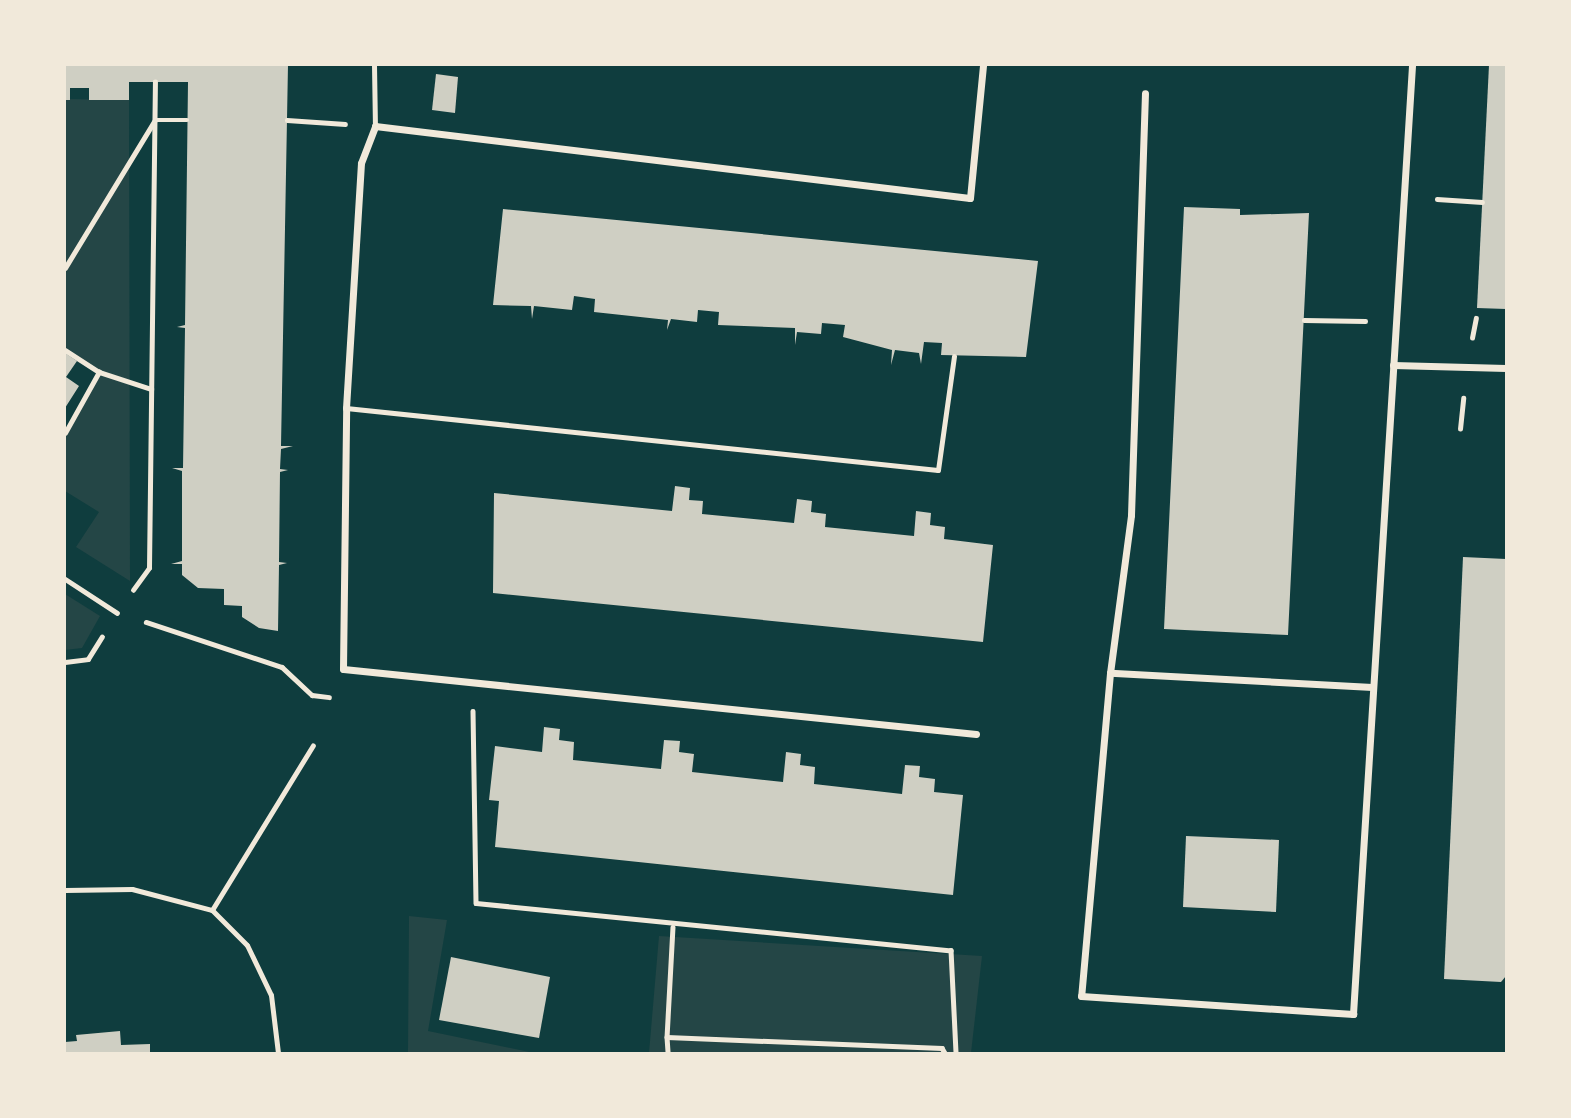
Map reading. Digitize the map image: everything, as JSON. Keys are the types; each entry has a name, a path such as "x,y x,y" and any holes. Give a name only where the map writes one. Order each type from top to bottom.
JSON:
{"street":[{"path":"976,734 343,669 346,408 361,163 375,126 970,198 983,65"},
{"path":"1145,93 1132,515 1110,673 1081,996 1353,1014 1412,65"},
{"path":"1393,365 1506,368"},
{"path":"1110,673 1372,687"}],"lane":[{"path":"374,65 375,126"},
{"path":"346,408 938,470 954,356"},
{"path":"65,579 117,613"},
{"path":"212,910 313,745"},
{"path":"65,890 132,888 212,910 247,945 271,995 278,1053"}],"path":[{"path":"65,662 88,659 149,568 155,82"},
{"path":"155,120 187,120"},
{"path":"65,268 155,120"},
{"path":"286,120 375,126"},
{"path":"1437,199 1482,202"},
{"path":"1304,320 1369,321"},
{"path":"65,350 99,372 151,389"},
{"path":"65,433 99,372"},
{"path":"117,613 282,667 312,695 332,697 343,669"},
{"path":"473,710 476,903 673,927 951,950 956,1053"},
{"path":"668,1053 673,927"},
{"path":"667,1037 942,1048 945,1053"}],"shaded area":[{"path":"65,99 129,100 130,581 76,547 99,512 65,491 65,433 99,372 65,350"},
{"path":"65,594 100,616 82,648 65,650"},
{"path":"409,916 447,920 428,1031 534,1053 408,1053"},
{"path":"659,936 982,956 971,1053 649,1053"}],"building":[{"path":"65,65 288,65 281,446 293,446 281,449 280,469 288,470 280,472 279,562 287,563 279,565 278,631 259,628 242,617 242,606 224,605 224,589 198,588 182,575 182,564 171,564 182,561 182,471 172,468 183,468 185,328 177,327 185,325 188,82 129,82 129,100 89,100 89,88 70,88 70,100 65,100"},
{"path":"1489,65 1506,65 1506,309 1477,308"},
{"path":"436,74 458,77 455,113 432,110"},
{"path":"1184,207 1240,209 1240,215 1309,213 1288,635 1164,629"},
{"path":"503,209 1038,261 1026,357 941,355 942,343 924,342 921,364 919,353 895,350 891,365 892,350 843,337 845,325 822,323 821,334 797,332 795,345 795,328 718,325 719,312 698,310 697,322 671,319 667,330 668,320 594,312 595,299 574,296 572,310 534,306 532,319 531,306 493,305"},
{"path":"65,353 77,361 66,377 79,386 65,408"},
{"path":"675,486 690,488 689,500 703,501 702,514 794,523 797,499 812,501 811,512 826,514 825,527 914,536 916,511 931,513 930,525 945,527 944,539 993,545 983,642 493,593 494,493 672,511"},
{"path":"1463,557 1506,559 1506,976 1501,982 1444,979"},
{"path":"544,727 560,729 559,740 574,742 573,760 661,769 664,740 680,741 679,752 694,754 692,772 783,782 786,752 801,754 800,765 815,767 814,784 902,794 905,765 920,766 919,777 935,779 934,792 963,795 953,895 495,847 499,801 489,800 495,746 542,752"},
{"path":"1186,836 1279,840 1276,912 1183,907"},
{"path":"451,957 550,977 539,1038 439,1020"},
{"path":"120,1031 121,1045 150,1044 150,1053 65,1053 65,1042 77,1041 76,1035"}]}
